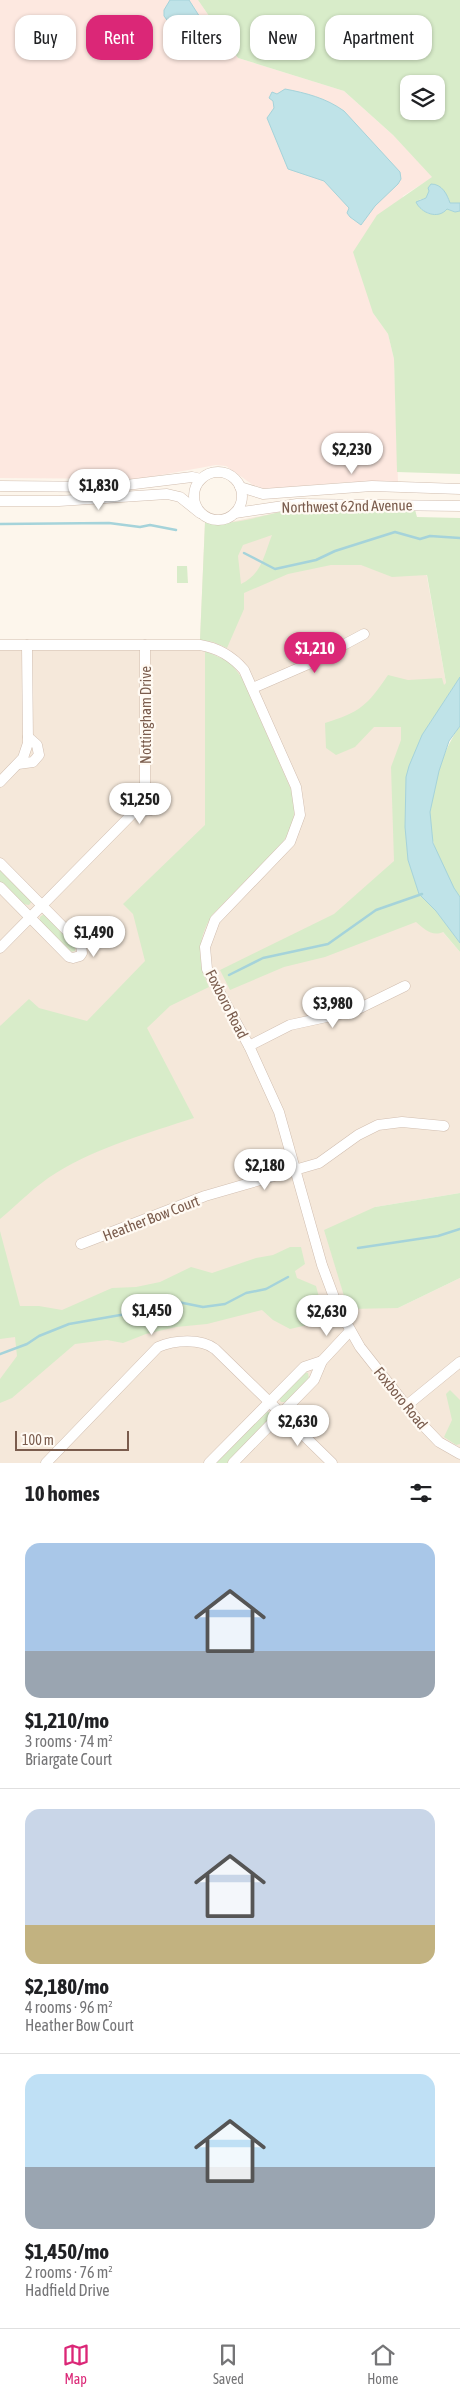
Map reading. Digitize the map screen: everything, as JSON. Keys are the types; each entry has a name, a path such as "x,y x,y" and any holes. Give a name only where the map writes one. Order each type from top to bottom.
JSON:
{"street":[{"path":"0,501 59,501 167,494 180,497 200,513 208,518 218,520 227,519 240,506 242,496 240,487 235,479 227,474 218,472 209,474 201,479 195,487 193,496 195,505 200,513"},
{"path":"0,486 110,487 192,476 201,479"},
{"name":"Northwest 62nd Avenue","path":"240,487 264,494 372,486 460,489"},
{"name":"Northwest 62nd Avenue","path":"235,513 270,507 310,504 460,506"},
{"path":"253,688 306,665 364,634"},
{"name":"Nottingham Drive","path":"0,948 135,812 144,799 145,644"},
{"name":"Foxboro Road","path":"0,645 200,645 221,650 237,662 253,688 296,787 300,803 300,814 290,842 215,920 207,938 205,953 207,969 249,1046 279,1112 329,1286 350,1331 426,1430 460,1454"},
{"path":"0,782 18,764 26,750 28,737 27,645"},
{"path":"0,863 81,945 82,953 80,956 70,957 0,887"},
{"path":"249,1046 290,1024 354,1012 405,986"},
{"name":"Heather Bow Court","path":"81,1244 184,1204 320,1163 358,1135 378,1125 402,1122 444,1126"},
{"path":"233,1463 314,1380 322,1360 350,1331"},
{"path":"46,1463 153,1351 164,1344 197,1342 210,1345 332,1463"},
{"path":"209,1463 304,1367 322,1360"},
{"path":"406,1406 460,1362"}],"shaded area":[{"path":"0,0 198,0 208,15 163,15 163,60 240,59 344,91 393,135 433,177 403,196 373,313 388,334 394,359 398,482 350,482 265,489 253,485 226,466 216,465 139,479 0,478"},
{"path":"290,510 415,510 446,683 416,901 460,952 460,1193 375,1207 398,1308 460,1278 460,1463 0,1463 0,640 200,640 205,522 214,524 225,523"}],"green space":[{"path":"198,0 460,0 460,203 449,203 448,197 429,191 426,198 419,200 421,209 429,214 447,209 455,212 460,211 460,474 397,472 394,359 388,334 373,313 353,252 377,215 432,177 393,135 344,91 240,59 240,15 208,15"},
{"path":"290,510 415,510 417,517 460,518 460,677 422,735 406,777 405,827 408,860 419,894 436,911 460,943 460,952 443,932 432,933 416,922 325,957 284,967 230,990 220,970 334,914 394,861 391,767 401,740 401,727 374,727 355,747 336,755 326,748 325,723 347,715 362,706 388,675 408,680 442,678 444,685 446,683 427,575 392,577 361,565 331,565 288,574 244,593 244,609 227,648 213,642 200,640 205,522 235,522","holes":["272,535 258,569 254,575 241,584 238,556 243,545"]},
{"path":"177,566 187,566 188,583 177,583"},
{"path":"205,651 230,662 242,678 293,794 294,807 292,825 283,842 212,915 207,924 200,951 202,968 209,987 170,1006 147,1028 194,1118 124,1141 72,1164 41,1183 0,1219 0,1026 29,999 39,1008 87,1021 145,961 133,914 123,904 205,825"},
{"path":"460,726 460,897 448,879 434,846 430,812 433,790 440,767 449,744"},
{"path":"0,867 32,901 29,905 23,904 0,882"},
{"path":"44,914 76,943 75,951 71,952 40,921 40,917"},
{"path":"460,1193 460,1278 398,1308 348,1309 324,1230 375,1207"},
{"path":"0,1231 20,1306 39,1306 62,1310 112,1288 136,1287 160,1282 191,1267 212,1273 256,1258 273,1255 290,1247 301,1247 305,1264 295,1271 297,1278 316,1286 323,1312 320,1322 290,1329 273,1320 262,1310 207,1324 176,1327 146,1334 123,1343 107,1340 75,1344 12,1398 0,1403 0,1379 17,1356 15,1337 0,1339"},
{"path":"304,1372 308,1373 309,1379 286,1402 281,1402 279,1398"},
{"path":"450,1390 460,1400 460,1444 456,1445 444,1437 452,1420 446,1394"},
{"path":"266,1410 271,1414 270,1419 227,1463 212,1463"}],"water":[{"path":"170,0 189,0 199,15 164,15 164,10"},
{"path":"285,89 316,97 344,111 400,172 401,179 398,184 375,206 361,225 350,217 347,213 349,208 324,181 288,169 267,118 274,108 273,101 269,98 272,92 277,94"},
{"path":"431,184 435,184 446,193 450,203 460,203 460,211 455,212 447,209 435,215 426,212 418,206 416,202 426,198"},
{"path":"460,677 460,726 449,741 439,771 430,812 433,843 460,897 460,943 436,911 419,894 408,860 405,827 406,777 409,766 422,735"}],"waterway":[{"path":"0,524 109,523 140,527 150,525 176,530"},
{"path":"244,553 275,569 316,560 335,551 395,532 420,539 430,536 460,538"},
{"path":"229,975 263,958 328,944 376,910 422,894"},
{"path":"358,1248 438,1236 460,1229"},
{"path":"0,1354 27,1344 39,1336 69,1324 149,1310 173,1301 203,1307 225,1304 246,1293 266,1289 288,1277"}]}
